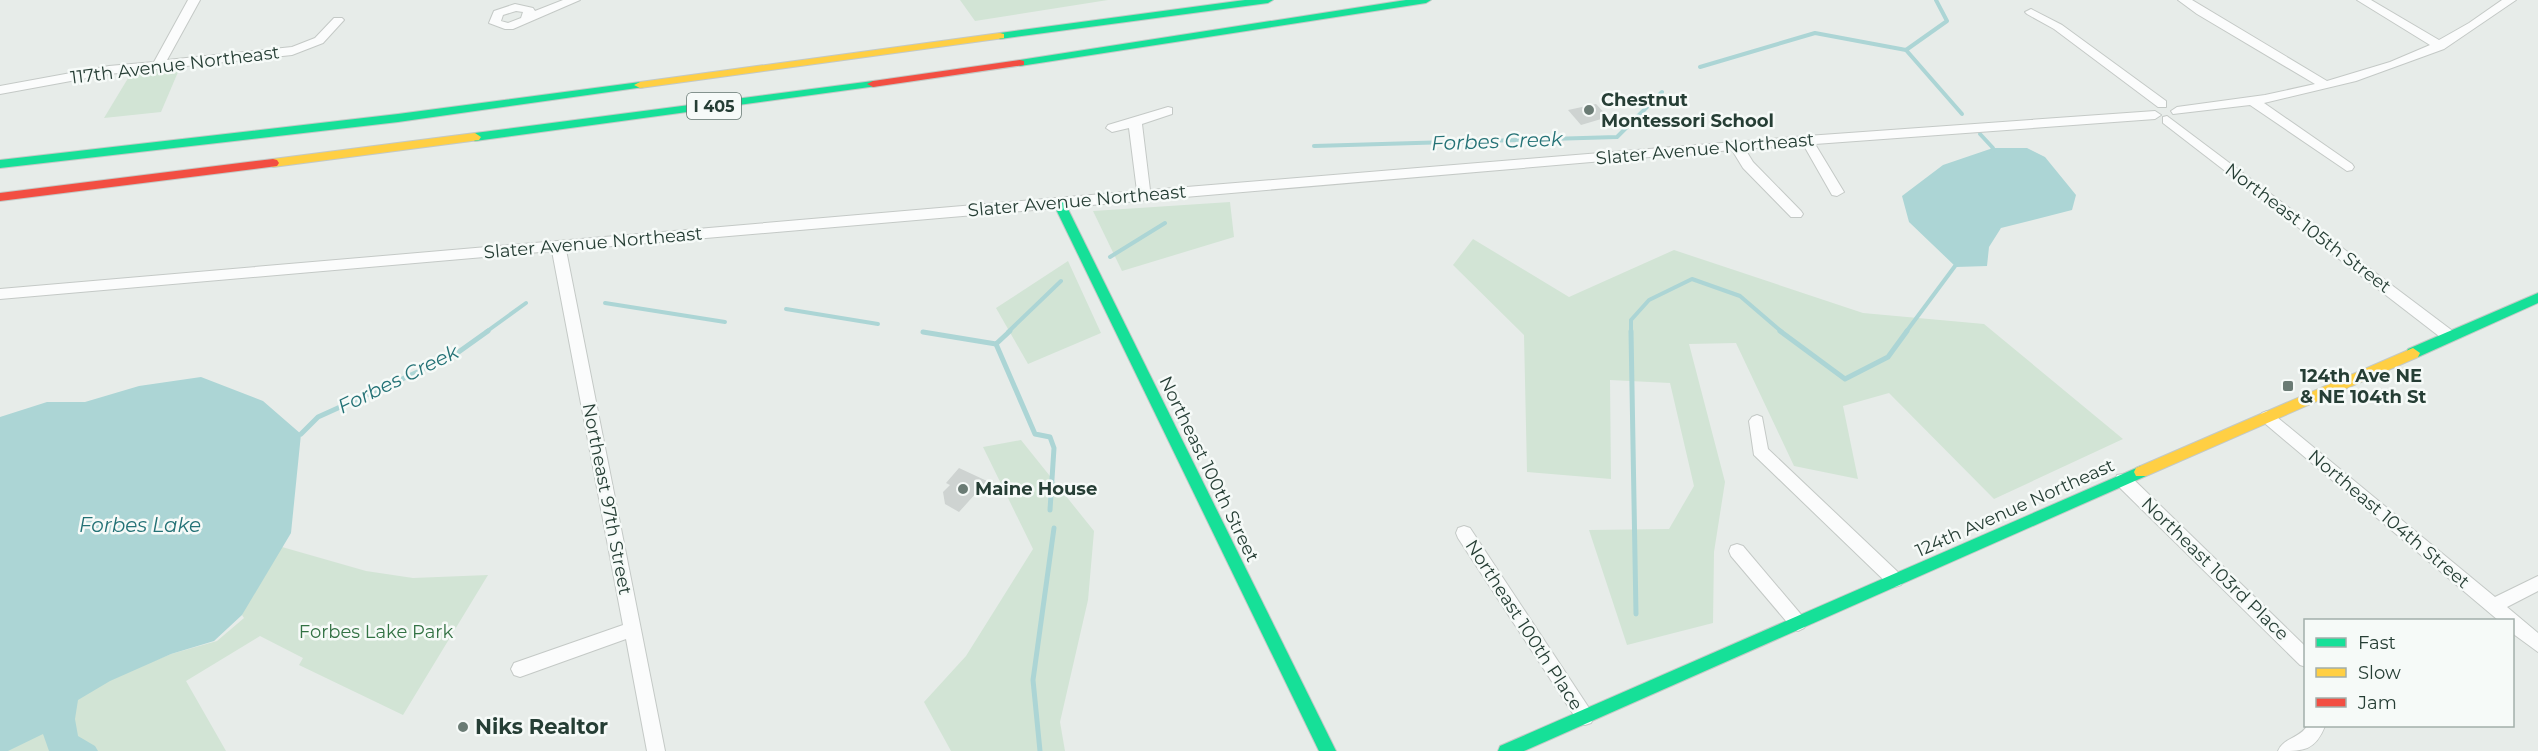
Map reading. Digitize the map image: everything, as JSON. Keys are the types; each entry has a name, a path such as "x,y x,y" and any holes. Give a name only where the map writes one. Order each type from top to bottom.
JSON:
{"main road":[{"name":"I 405","path":"0,163 17,163 410,116 1268,0"},
{"name":"I 405","path":"0,197 461,140 1065,58 1426,0"},
{"name":"Northeast 100th Street","path":"1059,203 1328,751"},
{"name":"124th Avenue Northeast","path":"1506,751 2538,298"}],"street":[{"path":"159,63 194,0"},
{"path":"529,17 574,0"},
{"path":"2184,0 2219,23 2291,62 2326,86"},
{"path":"2363,0 2440,46"},
{"name":"Slater Avenue Northeast","path":"0,294 1144,195 2165,112 2254,102 2326,86 2402,63 2440,46 2510,0"},
{"name":"Northeast 105th Street","path":"2031,12 2058,27 2449,336"},
{"name":"117th Avenue Northeast","path":"0,90 159,63 304,48 326,37 338,20"},
{"path":"2254,102 2347,167"},
{"path":"1112,128 1168,111"},
{"path":"1135,122 1144,195"},
{"path":"1807,140 1837,192"},
{"path":"1736,146 1748,165 1796,214"},
{"name":"Northeast 97th Street","path":"558,246 656,751"},
{"name":"Northeast 104th Street","path":"2267,417 2509,619"},
{"path":"1757,421 1760,451 1895,580"},
{"name":"Northeast 103rd Place","path":"2123,480 2304,657"},
{"name":"Northeast 100th Place","path":"1464,533 1585,717"},
{"path":"1737,550 1798,623"},
{"path":"2493,606 2538,583"},
{"name":"Northeast 104th Street","path":"2514,624 2538,644"},
{"path":"520,669 633,628"},
{"path":"2287,751 2309,739 2315,727"}],"green space":[{"path":"960,0 1108,0 975,21"},
{"path":"181,65 161,112 104,118 133,70"},
{"path":"1230,202 1234,237 1122,271 1093,211"},
{"path":"1473,239 1569,297 1674,250 1863,313 1984,324 2123,439 1994,499 1889,393 1843,406 1858,479 1794,466 1736,343 1689,344 1725,482 1714,552 1713,623 1627,645 1589,530 1669,529 1694,486 1670,383 1610,380 1611,479 1527,472 1524,335 1453,265"},
{"path":"1068,261 1101,333 1028,364 996,308"},
{"path":"1021,440 1094,531 1088,600 1060,722 1065,751 951,751 924,702 966,656 1033,549 983,447"},
{"name":"Forbes Lake Park","path":"275,545 366,571 413,578 488,575 403,715 299,665 303,658 260,636 186,681 226,751 0,751 0,723 171,654 217,641 244,618 242,615"}],"water":[{"path":"1993,148 2027,148 2045,157 2076,195 2072,210 2001,228 1989,247 1987,266 1956,267 1909,222 1902,196 1943,165"},
{"name":"Forbes Lake","path":"201,377 263,401 301,434 291,533 242,615 214,641 171,654 110,681 78,700 75,719 78,736 95,746 98,751 49,751 43,734 8,751 0,751 0,417 47,402 85,402 139,386"}],"building":[{"name":"Chestnut Montessori School","path":"1596,104 1608,117 1581,125 1568,110"},
{"name":"Maine House","path":"959,468 987,481 959,512 945,504 943,492 950,485 946,483"}],"waterway":[{"name":"Forbes Creek","path":"1906,50 1947,21 1936,0"},
{"name":"Forbes Creek","path":"1700,67 1815,33 1906,50"},
{"path":"1906,50 1962,114"},
{"name":"Forbes Creek","path":"1314,146 1617,137 1662,92"},
{"path":"1980,134 1993,148 1991,154"},
{"name":"Forbes Creek","path":"1110,257 1165,223"},
{"path":"1906,332 1958,262"},
{"path":"1631,331 1631,320 1649,300 1692,279 1740,296 1782,332"},
{"name":"Forbes Creek","path":"1008,332 1061,281"},
{"name":"Forbes Creek","path":"486,332 526,303"},
{"name":"Forbes Creek","path":"605,303 725,322"},
{"name":"Forbes Creek","path":"786,309 878,324"},
{"name":"Forbes Creek","path":"301,434 318,417 453,356 488,331"},
{"name":"Forbes Creek","path":"996,344 1010,331"},
{"path":"1631,331 1636,614"},
{"path":"1780,331 1845,379 1888,357 1907,331"},
{"name":"Forbes Creek","path":"923,332 996,344"},
{"path":"996,344 1035,434 1050,437 1054,448 1050,510"},
{"path":"1040,751 1033,680 1054,528"}],"traffic: fast":[{"path":"1000,36 1268,0"},
{"path":"1020,63 1426,0"},
{"path":"475,137 873,84"},
{"path":"0,164 398,118 640,85"},
{"path":"1059,203 1328,751"},
{"path":"2413,353 2538,298"},
{"path":"1506,751 2141,472"}],"traffic: slow":[{"path":"640,85 1000,36"},
{"path":"273,163 475,137"},
{"path":"2141,472 2413,353"}],"traffic: jam":[{"path":"873,84 1020,63"},
{"path":"0,197 273,163"}],"place":[{"name":"Chestnut Montessori School","path":"1589,110"},
{"name":"124th Ave NE & NE 104th St","path":"2288,386"},
{"name":"Maine House","path":"963,489"},
{"name":"Niks Realtor","path":"463,727"}]}
